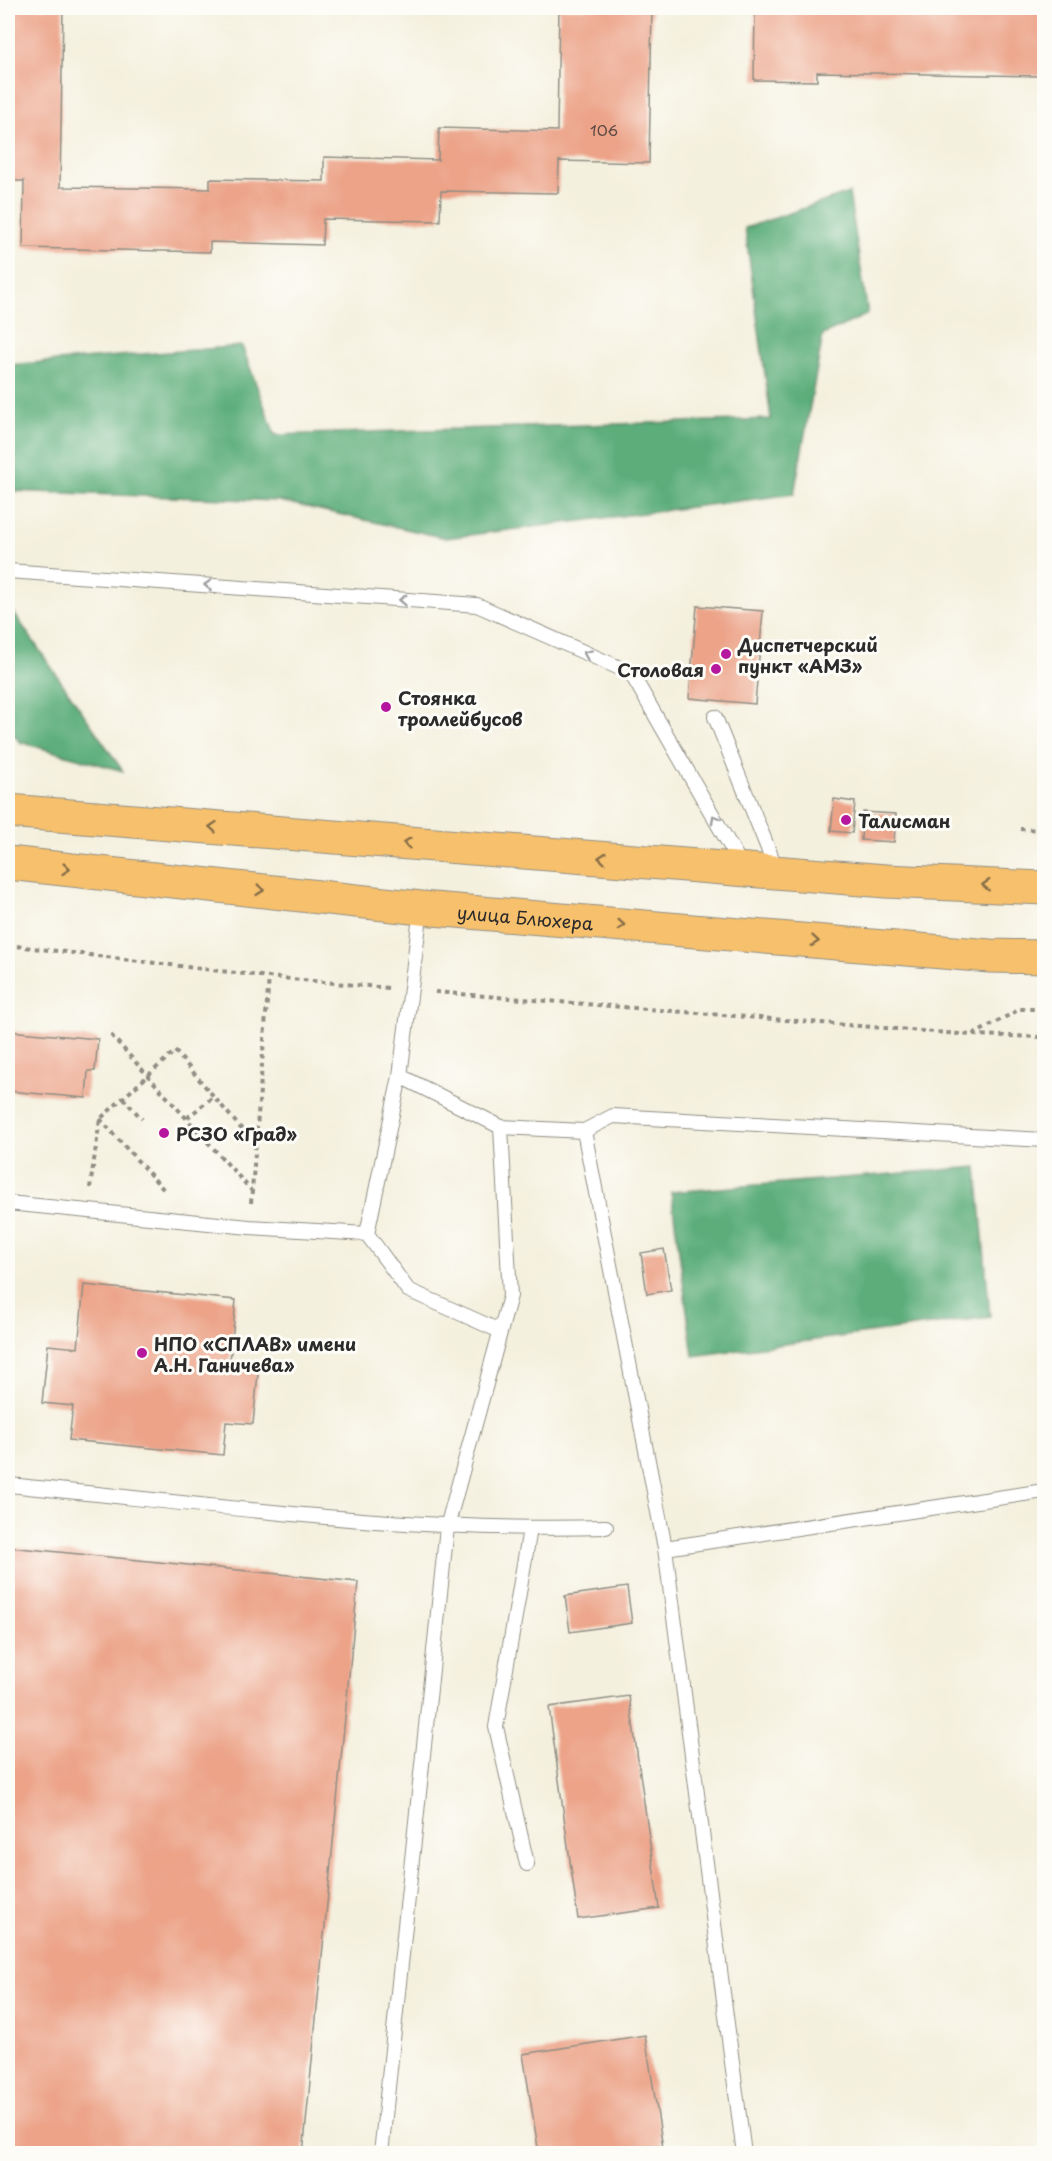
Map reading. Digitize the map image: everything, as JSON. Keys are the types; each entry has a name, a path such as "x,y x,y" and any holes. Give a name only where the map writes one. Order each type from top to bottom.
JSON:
{"main road":[{"path":"8,811 886,881 1044,888"},
{"name":"улица Блюхера","path":"8,863 422,908 978,955 1044,957"}],"lane":[{"path":"8,571 477,605 631,673 744,870"},
{"path":"715,717 777,871"},
{"path":"422,908 400,1076 368,1234 408,1290 500,1331"},
{"path":"400,1076 501,1127 584,1131 613,1116 1044,1140"},
{"path":"381,2154 447,1527 510,1296 501,1127"},
{"path":"584,1131 665,1548 744,2154"},
{"path":"8,1203 88,1209 249,1227 368,1234"},
{"path":"8,1485 447,1527 530,1529 606,1527"},
{"path":"665,1548 1044,1491"},
{"path":"527,1864 496,1727 530,1529"}],"path":[{"path":"1020,830 1044,830"},
{"path":"8,945 269,977 412,991 972,1035 1044,1037"},
{"path":"249,1227 269,977"},
{"path":"972,1035 1020,1009 1044,1009"},
{"path":"111,1035 252,1190"},
{"path":"88,1209 100,1119 175,1051 256,1146"},
{"path":"187,1118 214,1096"},
{"path":"123,1098 142,1119"},
{"path":"100,1119 164,1190"}],"green space":[{"path":"849,193 868,314 823,335 794,494 446,538 279,501 8,491 8,365 242,346 275,435 771,419 745,228"},
{"path":"8,606 123,771 20,742 8,728"},
{"path":"977,1167 990,1317 693,1356 671,1192"}],"building":[{"path":"8,8 63,8 60,187 210,189 210,179 324,181 324,157 438,160 439,128 557,131 559,8 652,8 649,163 559,161 558,193 441,191 440,221 323,219 322,245 210,242 210,252 23,248 24,181 8,181"},
{"path":"755,8 1044,8 1044,76 817,72 817,81 754,80"},
{"name":"Диспетчерский пункт «АМЗ»","path":"697,606 763,611 755,704 689,698"},
{"path":"834,799 855,802 852,833 831,831"},
{"path":"863,812 896,814 894,842 861,840"},
{"path":"8,1031 98,1039 95,1071 88,1071 86,1098 8,1091"},
{"path":"664,1249 671,1290 647,1294 641,1253"},
{"path":"84,1285 236,1300 230,1361 259,1364 253,1424 226,1422 223,1455 69,1440 73,1406 42,1403 48,1345 78,1348"},
{"path":"9,1547 358,1582 303,2154 8,2154"},
{"path":"627,1587 632,1623 570,1632 565,1596"},
{"path":"629,1696 659,1908 578,1919 549,1707"},
{"path":"645,2035 664,2154 539,2154 523,2054"}],"place":[{"name":"Диспетчерский пункт «АМЗ»","path":"726,654"},
{"name":"Столовая","path":"716,669"},
{"name":"Стоянка троллейбусов","path":"386,707"},
{"name":"Талисман","path":"846,820"},
{"name":"РСЗО «Град»","path":"164,1133"},
{"name":"НПО «СПЛАВ» имени А.Н. Ганичева»","path":"142,1353"}]}
